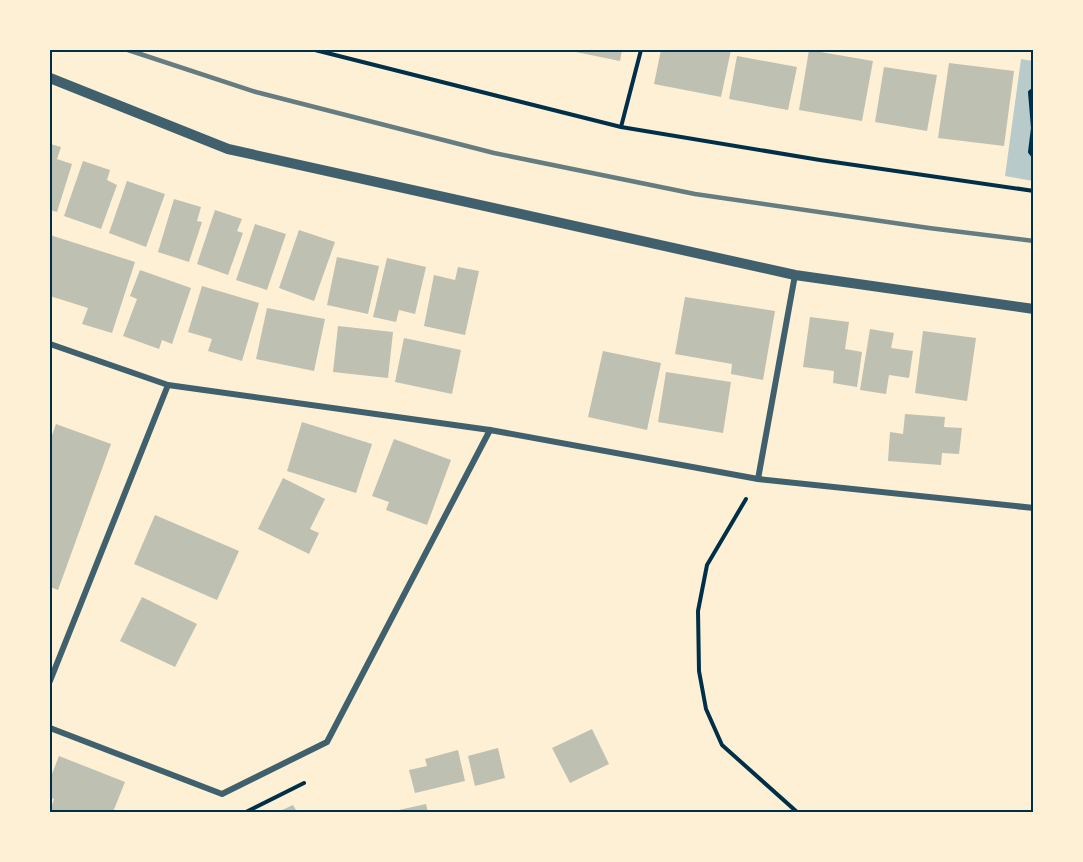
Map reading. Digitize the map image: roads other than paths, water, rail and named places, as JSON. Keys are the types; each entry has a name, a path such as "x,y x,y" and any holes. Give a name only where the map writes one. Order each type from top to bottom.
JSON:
{"street":[{"path":"50,78 228,149 795,275 1034,309"},
{"path":"758,479 795,275"},
{"path":"50,344 168,385 490,430 758,479 1034,508"},
{"path":"50,681 168,385"},
{"path":"50,728 222,795 327,742 490,430"}],"railway":[{"path":"128,50 256,92 494,153 695,194 1034,241"}]}
